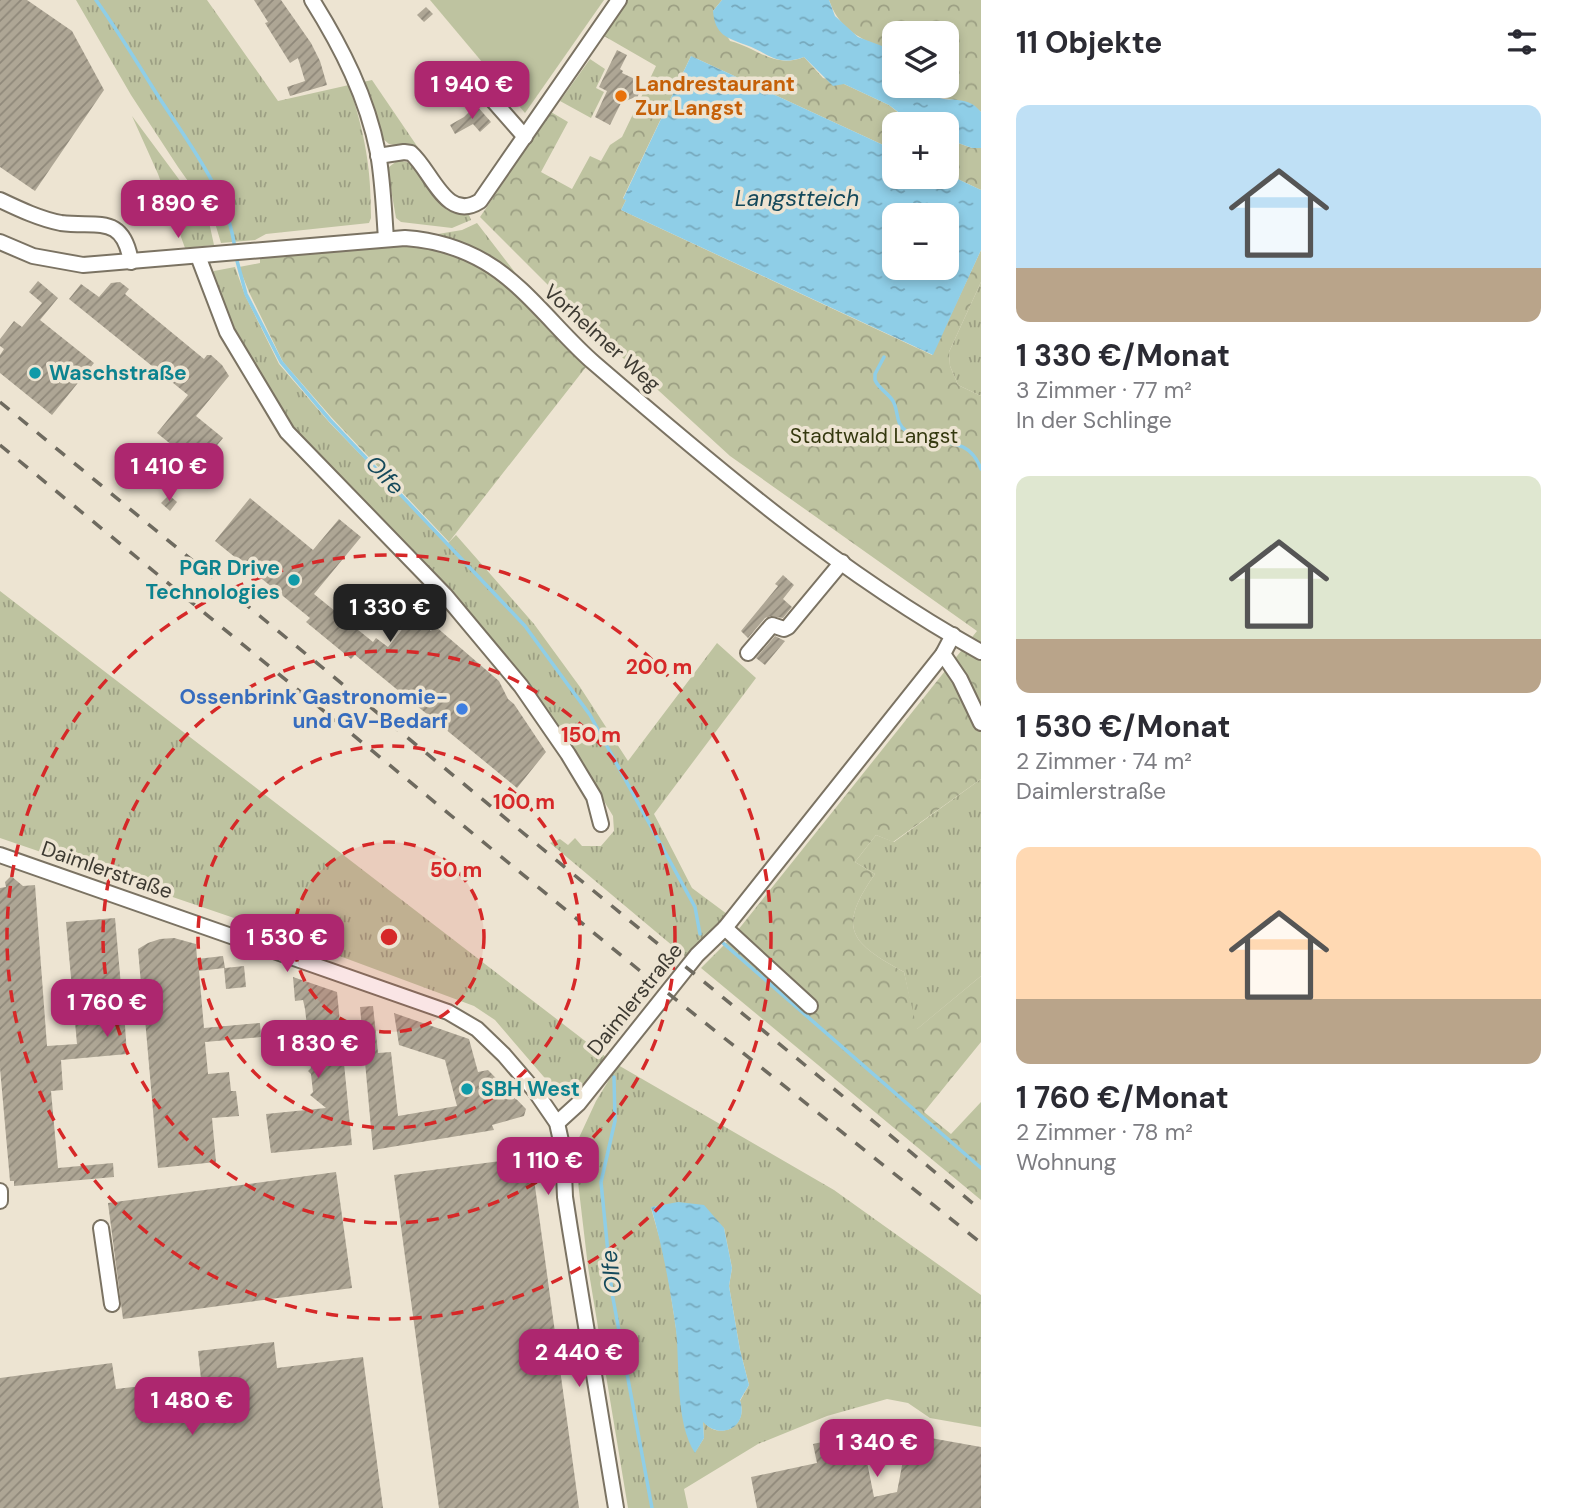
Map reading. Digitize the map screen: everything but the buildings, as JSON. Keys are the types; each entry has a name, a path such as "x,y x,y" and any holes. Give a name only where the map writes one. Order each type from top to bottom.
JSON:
{"street":[{"path":"312,0 357,82 373,128 386,239"},
{"path":"378,156 411,153 451,204 466,207 480,201 619,0"},
{"path":"464,77 482,88 525,137"},
{"path":"0,200 37,216 62,223 109,226 120,233 130,251 131,262"},
{"name":"Vorhelmer Weg","path":"0,242 33,257 83,265 386,239 422,239 443,244 486,262 507,278 601,369 753,496 842,562 981,652"},
{"path":"198,256 227,332 287,432 445,595 521,687 568,754 594,797 601,824"},
{"path":"748,653 772,625 784,629 788,627 842,562"},
{"name":"Daimlerstraße","path":"0,855 448,1012 477,1029 504,1055 535,1091 557,1123 579,1103 697,955 725,929 943,654 953,635"},
{"path":"943,654 960,679 981,723"},
{"path":"725,929 810,1006"},
{"path":"557,1123 563,1150 565,1197 616,1508"},
{"path":"0,1191 0,1201"},
{"path":"102,1228 112,1304"}],"green space":[{"path":"76,0 207,0 278,101 349,85 363,135 368,166 369,223 266,234 255,240 221,243 207,208 131,95"},
{"path":"430,0 604,0 525,113"},
{"name":"Stadtwald Langst","path":"625,0 722,0 713,11 730,41 784,61 804,57 823,78 844,84 889,105 898,112 882,112 882,144 691,56 623,198 626,200 621,210 932,355 981,250 981,282 949,352 950,366 958,385 981,396 981,779 893,842 876,835 855,862 875,874 856,908 853,922 861,943 904,972 917,1029 981,976 981,1042 924,1112 951,1134 981,1102 981,1200 701,968 734,935 977,631 730,456 599,336 480,217 551,112 568,122 541,172 572,189 590,156 601,161 610,145 622,137 656,66 604,36"},
{"path":"829,0 981,0 981,112 968,104 944,98 959,98 959,21 882,21 882,47 859,37 837,16"},
{"path":"590,59 605,69 596,88 604,92 591,118 560,101"},
{"path":"372,80 419,149 389,144 382,138 363,82"},
{"path":"132,116 201,209 209,222 214,245 185,248 158,174"},
{"path":"959,143 981,148 981,190 959,180"},
{"path":"398,160 411,163 446,209 469,215 471,220 452,228 401,222 396,218 388,172 389,167"},
{"path":"477,223 520,279 487,255 438,234 462,230"},
{"path":"387,245 423,246 461,257 481,267 503,283 586,367 449,542 283,362 239,267 260,263 260,257"},
{"path":"235,267 245,295 279,364 329,422 447,544 456,535 534,624 580,687 628,761 717,643 756,678 654,814 692,888 727,914 686,957 550,843 560,839 568,845 575,838 582,846 601,846 614,831 613,816 572,748 526,683 450,589 293,429 234,329 211,275 214,271"},
{"path":"981,282 981,396 958,385 950,366 949,352"},
{"path":"0,591 606,1057 583,1090 577,1095 562,1098 495,1020 474,1006 275,932 0,838"},
{"path":"981,779 981,976 916,1030 904,972 872,952 861,943 855,933 853,922 856,908 875,874 855,862 876,835 894,842"},
{"path":"618,1065 834,1190 981,1295 981,1427 930,1418 908,1403 887,1399 827,1416 758,1444 684,1489 688,1508 628,1508 588,1267 576,1165 577,1142 596,1101","holes":["651,1208 724,1228 732,1268 729,1286 749,1385 740,1401 742,1410 736,1424 731,1428 717,1430 703,1421 704,1438 695,1452 665,1257"]}],"water":[{"path":"722,0 829,0 835,16 858,37 882,46 882,98 940,98 972,104 981,112 981,148 959,143 959,112 898,112 844,84 833,86 804,57 779,60 723,34 716,25 713,11"},
{"name":"Langstteich","path":"691,56 882,144 882,189 959,189 959,180 981,190 981,250 933,355 621,210 626,200 623,199"},
{"path":"678,1202 704,1205 724,1228 732,1268 729,1286 749,1385 740,1400 741,1418 737,1424 725,1431 710,1428 703,1422 704,1438 695,1453 684,1426 681,1410 674,1314 651,1207"}],"waterway":[{"name":"Olfe","path":"96,0 205,169 225,209 235,250"},
{"name":"Olfe","path":"236,257 246,294 281,362 330,420 525,626 590,715 695,907 700,934"},
{"path":"884,357 875,374 875,380 893,401 903,428 916,437 967,449 981,469"},
{"path":"723,943 981,1168"},
{"name":"Olfe","path":"614,1077 615,1121 601,1182 612,1293 652,1508"}],"railway":[{"path":"0,402 981,1210"},
{"path":"0,445 639,970 981,1243"}],"place":[{"name":"Landrestaurant Zur Langst","path":"621,96"},
{"name":"Waschstraße","path":"35,373"},
{"name":"PGR Drive Technologies","path":"294,580"},
{"name":"Ossenbrink Gastronomie- und GV-Bedarf","path":"462,709"},
{"name":"SBH West","path":"467,1089"}]}
